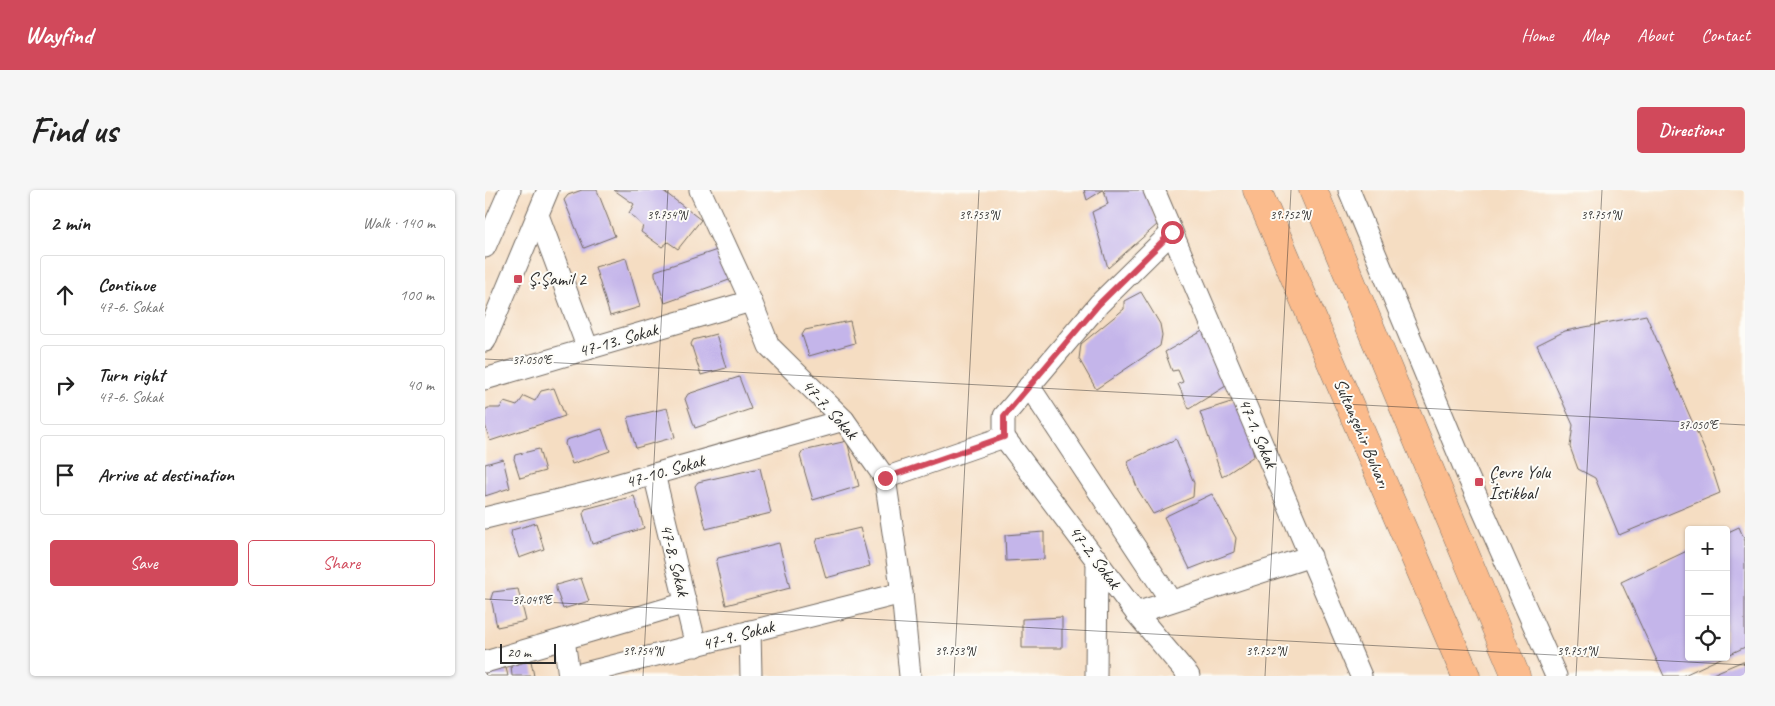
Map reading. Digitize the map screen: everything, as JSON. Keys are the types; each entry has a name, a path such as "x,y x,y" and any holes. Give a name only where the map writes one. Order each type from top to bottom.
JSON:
{"highway":[{"name":"Sultanşehir Bulvarı","path":"1257,190 1466,676"},
{"path":"1313,190 1516,676"}],"street":[{"path":"485,247 510,190"},
{"path":"485,341 548,190"},
{"name":"47-7. Sokak","path":"700,190 751,301 769,346 844,420 885,478 902,593 910,676"},
{"name":"47-1. Sokak","path":"1154,190 1361,676"},
{"path":"1349,190 1466,472 1556,676"},
{"path":"538,215 588,349"},
{"path":"885,478 1004,437 1004,416 1099,304 1172,232"},
{"name":"47-13. Sokak","path":"485,379 751,301"},
{"path":"1029,386 1171,601"},
{"name":"47-10. Sokak","path":"485,518 654,474 844,420"},
{"name":"47-2. Sokak","path":"1004,437 1136,613 1189,676"},
{"name":"47-8. Sokak","path":"654,474 696,646"},
{"path":"1136,613 1311,556"},
{"path":"1096,676 1097,559"},
{"name":"47-9. Sokak","path":"564,639 571,676 902,593"},
{"path":"485,662 686,603"},
{"path":"750,631 751,676"}],"building":[{"path":"582,190 597,190 615,236 584,248 564,200 568,195"},
{"path":"614,190 662,190 701,220 678,249 668,242 662,247 641,232 643,226 629,213 634,204"},
{"path":"1084,190 1103,190 1087,200"},
{"path":"1104,190 1145,190 1158,224 1108,268 1092,212 1108,204"},
{"path":"720,249 732,279 665,303 655,271"},
{"path":"626,258 640,307 610,316 595,267"},
{"path":"1141,292 1160,324 1162,335 1160,346 1096,389 1079,359 1081,344 1124,309 1124,301"},
{"path":"1646,315 1711,465 1720,493 1619,535 1595,478 1578,469 1570,447 1573,425 1537,345 1565,331"},
{"path":"850,321 855,343 809,356 802,335 805,330"},
{"path":"1206,329 1229,384 1189,409 1178,384 1183,382 1178,370 1172,371 1165,352"},
{"path":"716,334 726,368 701,375 691,344 693,340"},
{"path":"739,377 751,409 695,428 685,399 688,394"},
{"path":"554,388 565,416 490,441 485,425 485,410 488,408 500,408 504,402 517,406 524,396 535,401 541,391"},
{"path":"1234,401 1245,421 1254,456 1222,477 1200,412"},
{"path":"667,408 675,437 636,448 628,421 629,417"},
{"path":"602,429 610,451 572,464 565,444 566,440"},
{"path":"1176,439 1194,483 1193,497 1153,514 1138,490 1127,461"},
{"path":"847,441 859,486 813,500 800,456 803,451"},
{"path":"539,449 545,471 520,478 514,459 515,455"},
{"path":"503,459 510,488 485,496 485,464"},
{"path":"760,468 771,513 706,529 695,486 698,482"},
{"path":"1212,494 1236,538 1234,552 1190,569 1164,517"},
{"path":"634,496 644,528 592,544 583,514 585,509"},
{"path":"536,523 544,549 519,558 511,534 512,530"},
{"path":"1739,527 1745,541 1745,647 1730,654 1730,571 1730,531"},
{"path":"860,528 870,566 826,578 816,543 818,538"},
{"path":"1044,532 1044,559 1006,561 1005,535"},
{"path":"779,543 790,588 726,605 716,563 718,558"},
{"path":"1685,552 1685,661 1714,661 1682,676 1664,676 1621,582"},
{"path":"581,578 589,601 563,609 556,585"},
{"path":"518,589 526,621 497,627 491,598 493,592"},
{"path":"1062,617 1062,648 1022,648 1022,619"},
{"path":"531,661 534,676 512,676 511,665"},
{"path":"1743,661 1745,676 1708,676"},
{"path":"506,668 508,676 485,676 486,670"}],"place":[{"name":"Ş.Şamil 2","path":"518,279"},
{"name":"Çevre Yolu İstikbal","path":"1479,482"}],"route":[{"path":"885,478 1004,437 1004,416 1099,304 1172,232"}]}
